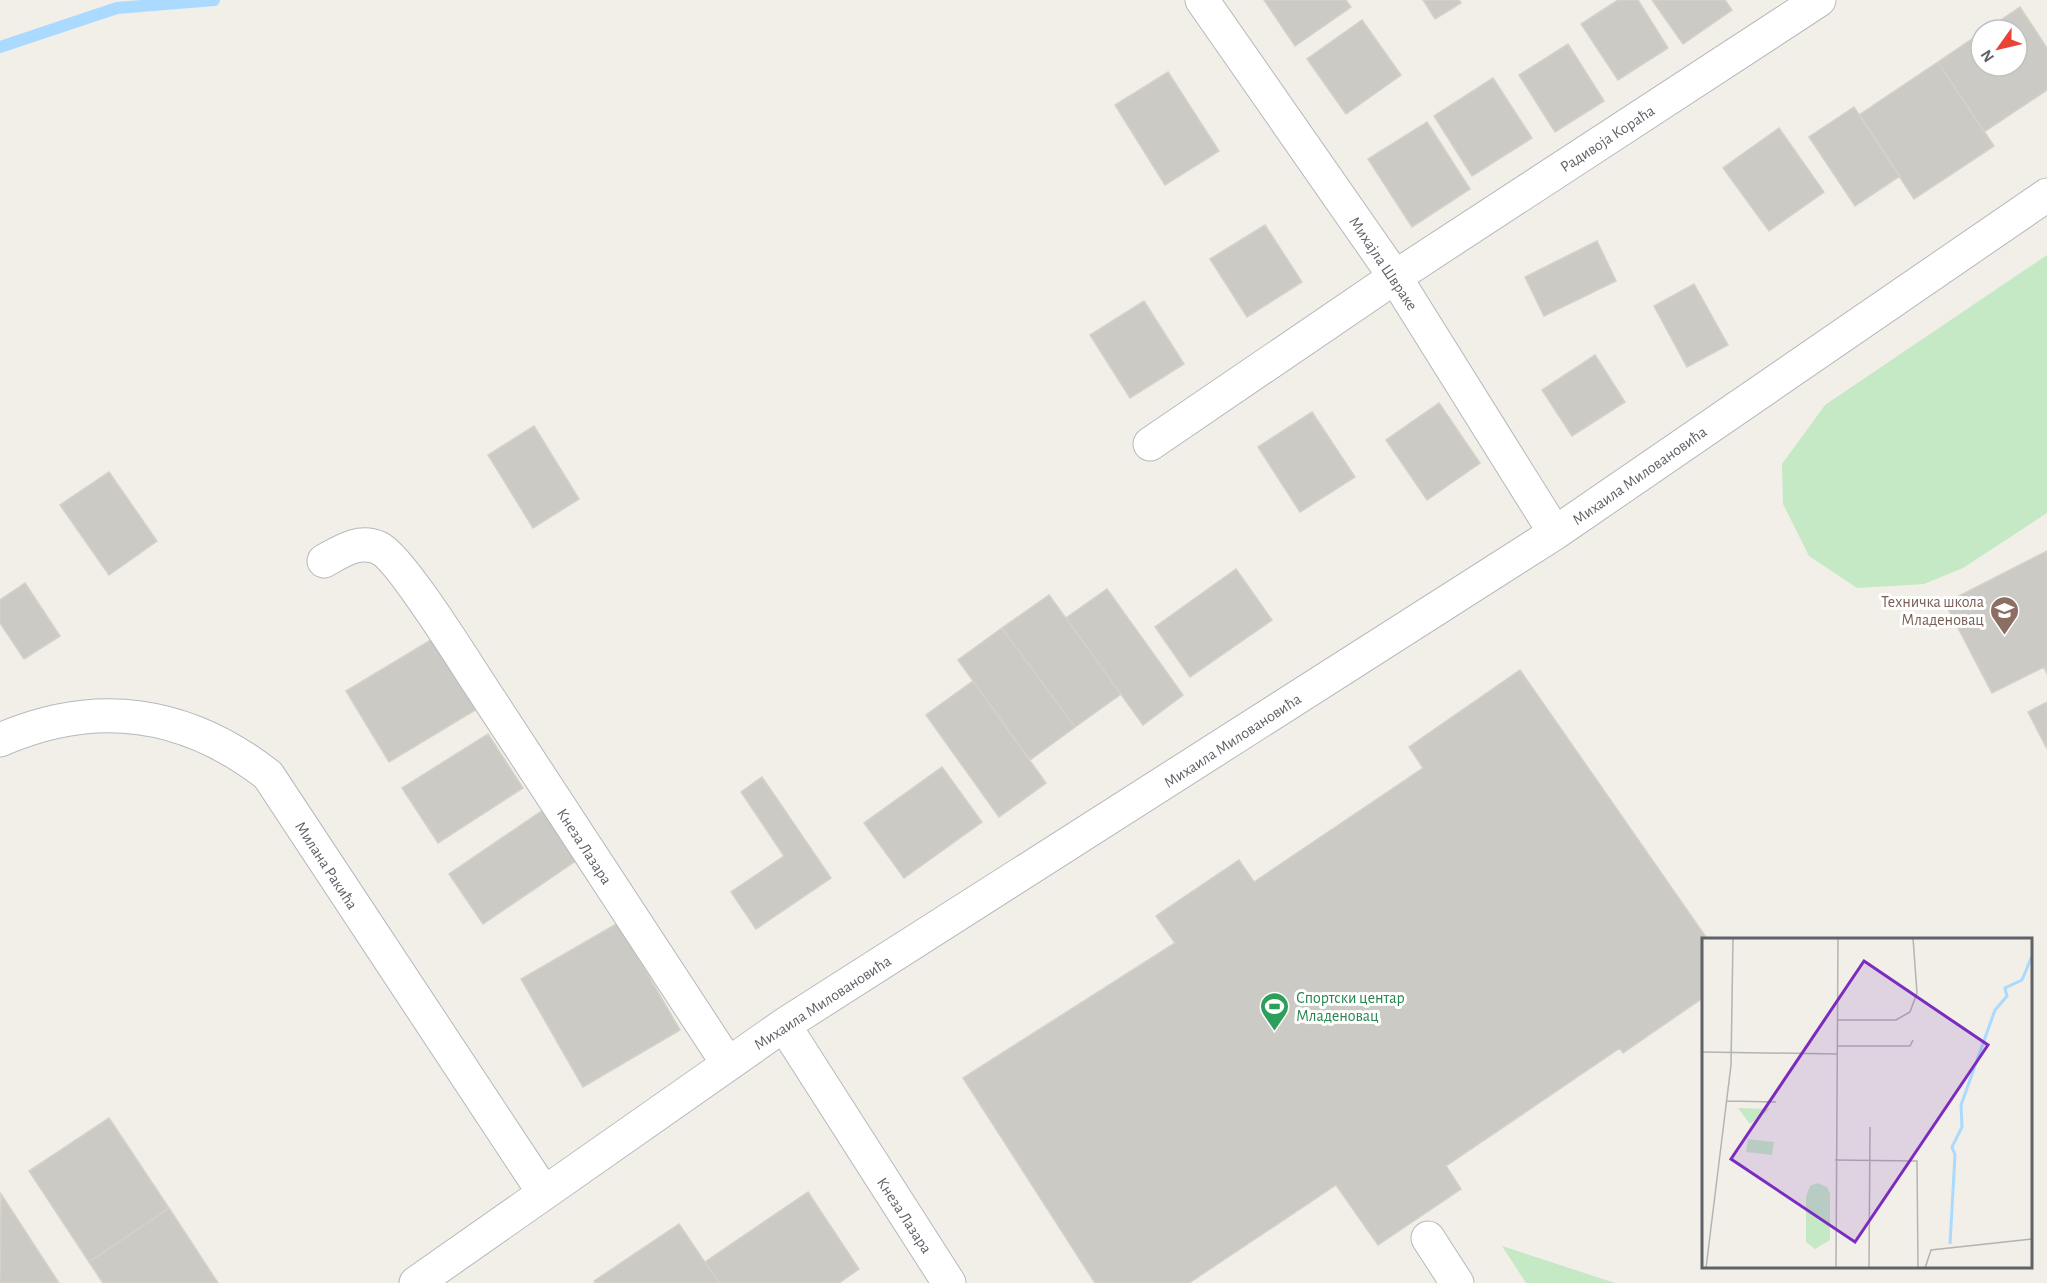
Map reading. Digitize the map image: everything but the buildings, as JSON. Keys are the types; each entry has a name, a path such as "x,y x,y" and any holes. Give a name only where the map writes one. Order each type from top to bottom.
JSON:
{"street":[{"name":"Михајла Швраке","path":"1202,0 1395,277 1555,533"},
{"name":"Радивоја Кораћа","path":"1150,444 1395,277 1819,0"},
{"name":"Михаила Миловановића","path":"416,1283 784,1025 1555,533 2047,195"},
{"name":"Кнеза Лазара","path":"324,561 349,547 360,545 379,548 386,553 442,627 728,1064"},
{"name":"Милана Ракића","path":"0,740 57,721 111,715 140,717 168,722 221,743 268,775 543,1193"},
{"name":"Кнеза Лазара","path":"784,1025 949,1283"},
{"path":"1428,1238 1457,1283"}],"green space":[{"path":"2047,255 2047,513 1963,568 1924,584 1857,588 1809,556 1783,504 1782,464 1825,405"},
{"path":"1502,1246 1615,1283 1526,1283"}],"waterway":[{"path":"0,47 117,8 214,0"}],"place":[{"name":"Техничка школа Младеновац","path":"2005,636"},
{"name":"Спортски центар Младеновац","path":"1275,1032"}]}
